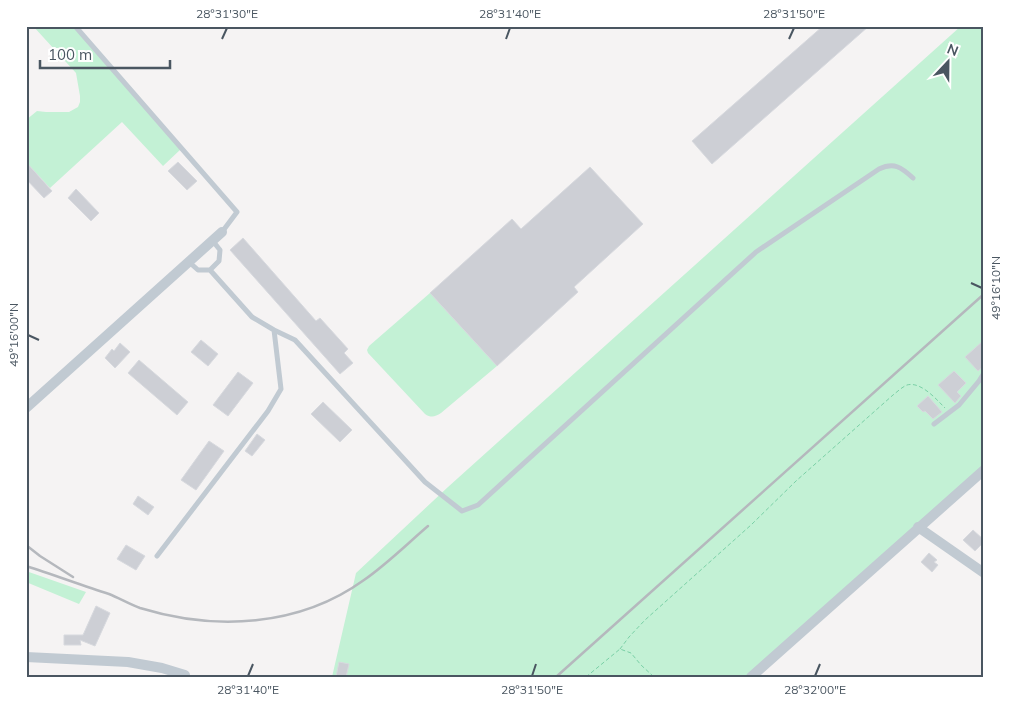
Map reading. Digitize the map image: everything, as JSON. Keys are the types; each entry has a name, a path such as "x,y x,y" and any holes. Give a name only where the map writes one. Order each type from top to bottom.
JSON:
{"street":[{"path":"26,408 222,232"},
{"path":"751,677 984,470"},
{"path":"918,528 984,573"},
{"path":"26,658 128,662 162,668 186,676"}],"lane":[{"path":"76,26 236,212 222,232"},
{"path":"210,270 252,317 295,340 425,482 462,511 478,505 756,252 879,169 887,166 896,166 904,170 912,178"},
{"path":"189,262 198,270 210,270 219,262 220,250 212,240"},
{"path":"157,556 268,411 281,389 274,330"},
{"path":"934,424 959,405 984,373"}],"path":[{"path":"586,677 620,649 645,620 893,395 908,385 914,385 930,392 949,413"},
{"path":"620,649 631,653 654,677"}],"green space":[{"path":"33,26 75,26 181,149 163,166 122,122 50,188 26,162 26,120 37,111 69,112 78,107 80,96 76,73"},
{"path":"961,26 984,26 984,470 751,677 332,677 356,573 448,487"},
{"path":"430,293 497,366 441,413 433,416 425,414 367,350 369,346"},
{"path":"26,571 86,592 79,604 26,582"}],"building":[{"path":"823,26 869,26 712,164 692,141"},
{"path":"26,162 52,191 44,198 26,179"},
{"path":"178,162 197,181 187,190 168,171"},
{"path":"590,167 643,224 574,287 578,292 497,366 430,293 512,219 521,229"},
{"path":"76,189 99,213 91,221 68,198"},
{"path":"243,238 316,321 320,318 348,349 344,353 353,363 340,374 230,250"},
{"path":"201,340 218,354 208,366 191,352"},
{"path":"984,340 984,366 978,371 965,357"},
{"path":"120,343 130,352 115,368 105,358"},
{"path":"139,360 188,402 177,415 128,373"},
{"path":"954,371 966,383 957,392 961,396 955,403 938,385"},
{"path":"238,372 253,383 228,416 213,405"},
{"path":"928,396 942,412 933,419 917,406"},
{"path":"323,402 352,430 340,442 311,414"},
{"path":"257,434 265,440 252,456 245,451"},
{"path":"209,441 224,451 196,490 181,480"},
{"path":"138,496 154,507 148,515 133,504"},
{"path":"973,530 984,540 975,551 963,540"},
{"path":"126,545 145,556 136,570 117,559"},
{"path":"929,553 937,560 934,562 938,565 932,572 921,562"},
{"path":"96,606 110,613 95,646 80,640 81,645 64,645 64,635 83,635"},
{"path":"339,662 349,664 346,677 336,677"}],"railway":[{"path":"556,677 984,294"},
{"path":"26,566 109,594 140,608 168,615 227,622 256,620 284,616 339,596 389,561 428,526"},
{"path":"26,545 73,577"}]}
